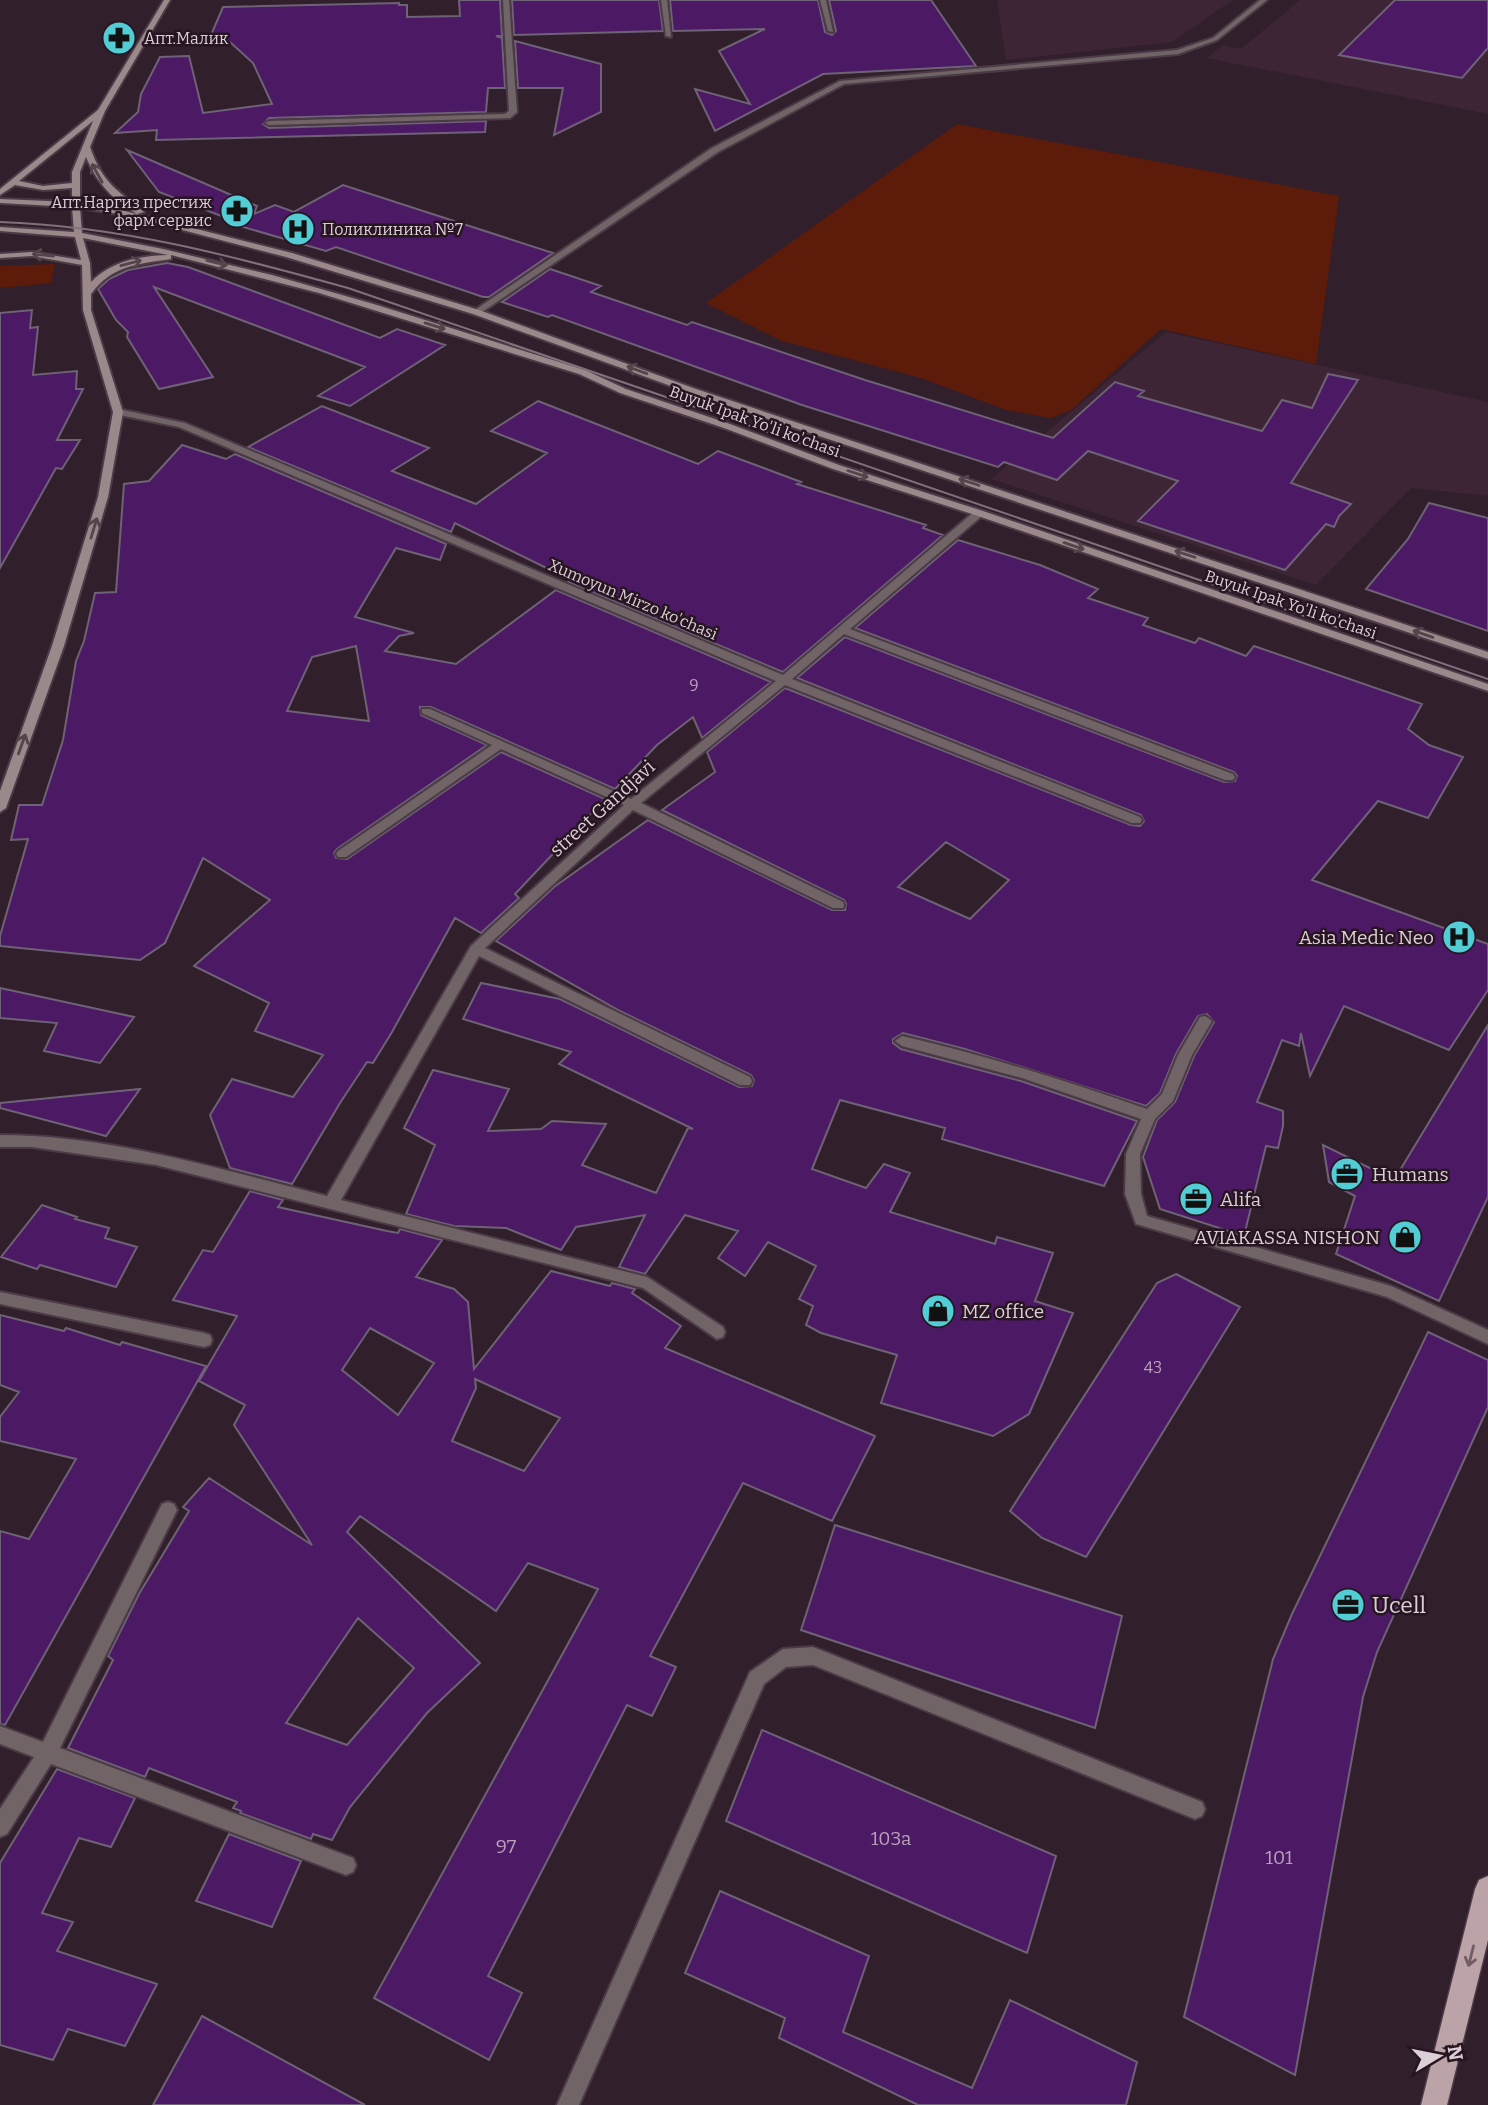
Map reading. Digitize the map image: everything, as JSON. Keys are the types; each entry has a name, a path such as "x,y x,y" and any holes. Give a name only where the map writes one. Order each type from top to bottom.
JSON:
{"main road":[{"path":"0,808 58,646 103,497 118,412 91,331 86,263 78,233 76,172 101,111 167,0"},
{"path":"0,193 101,111"},
{"path":"86,146 92,167 113,195 156,221"},
{"path":"0,180 46,154"},
{"path":"12,182 43,188 75,185"},
{"name":"Buyuk Ipak Yo'li ko'chasi","path":"0,201 76,204 156,221 289,255 476,312 694,390 1488,656"},
{"name":"Buyuk Ipak Yo'li ko'chasi","path":"0,229 78,233 308,287 582,372 623,391 836,467 979,513 1488,688"},
{"path":"0,256 40,254 86,263"},
{"path":"87,293 97,277 105,271 144,260 185,256"},
{"path":"1434,2105 1488,1889"}],"street":[{"path":"269,122 507,116 513,112 506,0"},
{"path":"664,0 669,36"},
{"path":"823,0 831,31"},
{"path":"476,312 715,150 842,82 1178,52 1215,39 1265,0"},
{"name":"Xumoyun Mirzo ko'chasi","path":"118,412 182,425 784,680 1136,820"},
{"name":"street Gandjavi","path":"332,1202 476,949 632,804 784,680 979,513"},
{"path":"842,630 1229,777"},
{"path":"426,711 632,804 838,905"},
{"path":"342,854 501,744"},
{"path":"476,949 745,1081"},
{"path":"1205,1021 1185,1055 1168,1097 1149,1116 1133,1154 1133,1194 1141,1220 1391,1292 1488,1337"},
{"path":"902,1041 965,1055 1038,1076 1149,1116"},
{"path":"0,1141 32,1141 156,1160 647,1283 717,1332"},
{"path":"0,1298 204,1340"},
{"path":"0,1827 48,1752 168,1510"},
{"path":"568,2105 757,1678 783,1658 813,1656 1195,1809"},
{"path":"0,1735 346,1865"}],"shaded area":[{"path":"997,0 1233,0 1172,42 1006,60"},
{"path":"1300,0 1488,0 1488,114 1207,58 1222,45 1241,49"},
{"path":"957,124 1339,196 1316,364 1161,329 1071,410 1051,418 1006,410 921,378 782,341 706,303"},
{"path":"55,264 51,283 0,288 0,266"},
{"path":"1166,332 1488,402 1488,496 1411,488 1316,585 991,479"}],"building":[{"path":"459,0 500,0 502,36 496,36 502,38 505,88 488,88 486,112 269,118 263,124 269,128 486,121 485,132 156,140 157,130 115,133 138,112 141,94 160,57 189,56 203,113 272,104 253,63 230,42 208,42 223,7 399,3 407,5 407,17 460,16"},
{"path":"512,0 659,0 663,31 514,35"},
{"path":"670,0 818,0 825,32 832,35 836,31 829,0 931,0 976,66 823,74 715,131 695,89 750,104 719,51 765,29 673,31"},
{"path":"1395,0 1488,0 1488,48 1462,78 1339,55"},
{"path":"515,41 601,64 601,112 554,135 563,88 518,88"},
{"path":"127,150 257,206 254,214 275,205 294,212 343,185 553,253 489,297 483,297 336,247 326,251 233,224 237,222 159,192"},
{"path":"167,263 188,267 380,338 397,329 445,345 350,406 318,396 365,367 154,287 213,377 159,389 127,337 128,332 116,320 98,289 109,279 128,270"},
{"path":"550,269 601,286 591,292 687,325 692,322 865,380 1053,438 1115,382 1144,391 1138,396 1262,431 1282,400 1312,408 1328,374 1358,380 1291,483 1351,504 1339,516 1334,527 1326,524 1285,570 1138,521 1178,481 1088,451 1057,480 1004,462 998,467 802,405 552,315 548,317 502,302"},
{"path":"32,310 30,328 38,327 33,375 77,371 76,389 83,389 57,440 80,440 62,469 56,468 0,568 0,313"},
{"path":"538,401 698,464 718,451 801,482 797,484 926,525 923,528 943,535 783,672 568,582 571,580 455,523 451,532 248,447 322,406 429,448 392,471 476,504 547,453 491,431"},
{"path":"182,445 226,459 235,454 446,544 440,560 396,548 355,617 414,633 399,636 385,651 456,664 556,590 771,682 702,738 693,717 657,745 615,789 431,707 420,707 421,715 487,745 337,849 334,853 336,858 347,859 501,752 605,799 515,894 519,898 481,933 455,918 392,1032 373,1063 367,1062 340,1103 292,1184 230,1168 210,1115 232,1079 293,1097 323,1055 255,1031 269,1003 194,966 270,900 203,858 165,943 140,960 0,946 0,936 28,839 11,840 19,805 42,805 63,740 76,661 84,641 95,593 116,592 124,484 149,481","holes":["356,646 369,721 287,711 312,657"]},
{"path":"1429,503 1488,518 1488,631 1366,589 1408,539"},
{"path":"958,540 1040,565 1098,589 1088,598 1148,618 1143,625 1195,643 1199,638 1246,656 1254,646 1422,704 1408,729 1429,745 1463,757 1428,818 1378,801 1312,880 1488,944 1488,990 1449,1050 1344,1006 1310,1076 1301,1033 1299,1046 1282,1040 1257,1102 1283,1111 1283,1126 1278,1148 1266,1146 1244,1236 1160,1209 1143,1157 1157,1120 1175,1102 1194,1056 1214,1022 1207,1014 1198,1016 1176,1054 1160,1093 1146,1106 965,1049 903,1033 893,1039 893,1043 901,1049 1021,1081 1137,1121 1104,1186 942,1139 945,1128 840,1100 812,1169 866,1188 884,1164 910,1173 890,1212 995,1244 997,1237 1053,1253 1035,1301 1073,1313 1029,1414 993,1436 881,1403 897,1355 821,1333 806,1325 813,1306 799,1299 816,1266 768,1242 745,1276 718,1258 738,1231 685,1215 645,1274 619,1267 645,1215 576,1227 561,1250 506,1228 454,1226 406,1214 435,1145 404,1128 433,1070 509,1089 488,1131 541,1129 552,1121 606,1124 582,1165 656,1193 688,1128 693,1129 559,1064 571,1052 463,1019 481,983 560,999 739,1087 752,1086 754,1080 751,1075 620,1011 496,941 554,887 648,820 832,910 845,910 844,900 662,810 715,772 707,752 785,688 1131,825 1140,826 1144,821 1141,815 797,678 845,637 1224,782 1235,781 1237,776 1234,772 855,628","holes":["946,842 1009,880 970,919 898,887"]},
{"path":"0,988 134,1017 100,1063 44,1051 57,1023 0,1018"},
{"path":"1488,1025 1488,1197 1439,1301 1336,1254 1355,1196 1329,1182 1323,1145 1394,1180"},
{"path":"140,1089 106,1136 0,1108 0,1103"},
{"path":"250,1191 283,1200 278,1207 398,1233 400,1229 442,1240 416,1277 454,1289 468,1302 474,1369 551,1271 610,1286 612,1283 635,1289 632,1293 681,1326 665,1348 875,1436 832,1521 743,1483 650,1656 676,1667 652,1716 627,1705 488,1976 522,1993 489,2060 374,1998 598,1589 528,1563 496,1611 360,1516 347,1532 480,1663 427,1713 350,1807 332,1840 313,1834 311,1839 240,1813 241,1811 233,1808 237,1802 149,1768 145,1777 68,1748 113,1660 108,1656 139,1594 189,1511 183,1507 209,1478 312,1545 234,1425 245,1405 199,1381 237,1316 173,1300 203,1250 213,1252","holes":["370,1328 434,1363 398,1415 342,1370","475,1379 560,1418 524,1471 452,1441 476,1388","358,1618 414,1668 347,1745 286,1723"]},
{"path":"42,1205 77,1217 75,1219 109,1228 105,1238 137,1247 116,1287 40,1265 37,1269 1,1257"},
{"path":"1176,1274 1240,1307 1086,1557 1042,1538 1010,1511 1157,1283"},
{"path":"0,1315 64,1331 66,1328 120,1345 122,1342 206,1366 5,1725 0,1724 0,1531 29,1539 76,1459 0,1441 0,1417 19,1392 0,1385"},
{"path":"1428,1332 1488,1360 1488,1407 1377,1652 1363,1697 1295,2075 1184,2017 1273,1659 1292,1614"},
{"path":"835,1525 1122,1616 1095,1728 801,1630"},
{"path":"762,1730 1056,1856 1027,1953 726,1821"},
{"path":"57,1769 135,1798 111,1847 79,1838 42,1913 73,1922 57,1951 157,1984 125,2046 68,2029 53,2060 0,2045 0,1863"},
{"path":"229,1834 301,1861 272,1927 196,1901"},
{"path":"720,1891 869,1956 843,2032 972,2088 1010,2000 1137,2062 1126,2105 918,2105 779,2038 785,2018 685,1973"},
{"path":"202,2016 365,2105 153,2105"}],"tram line":[{"path":"0,222 89,230 176,244 348,288 1488,679"}],"place":[{"name":"Апт.Малик","path":"119,38"},
{"name":"Апт.Наргиз престиж фарм сервис","path":"237,211"},
{"name":"Поликлиника №7","path":"298,229"},
{"name":"Asia Medic Neo","path":"1459,937"},
{"name":"Humans","path":"1347,1174"},
{"name":"Alifa","path":"1196,1199"},
{"name":"AVIAKASSA NISHON","path":"1405,1237"},
{"name":"MZ office","path":"938,1311"},
{"name":"Ucell","path":"1348,1605"}]}
